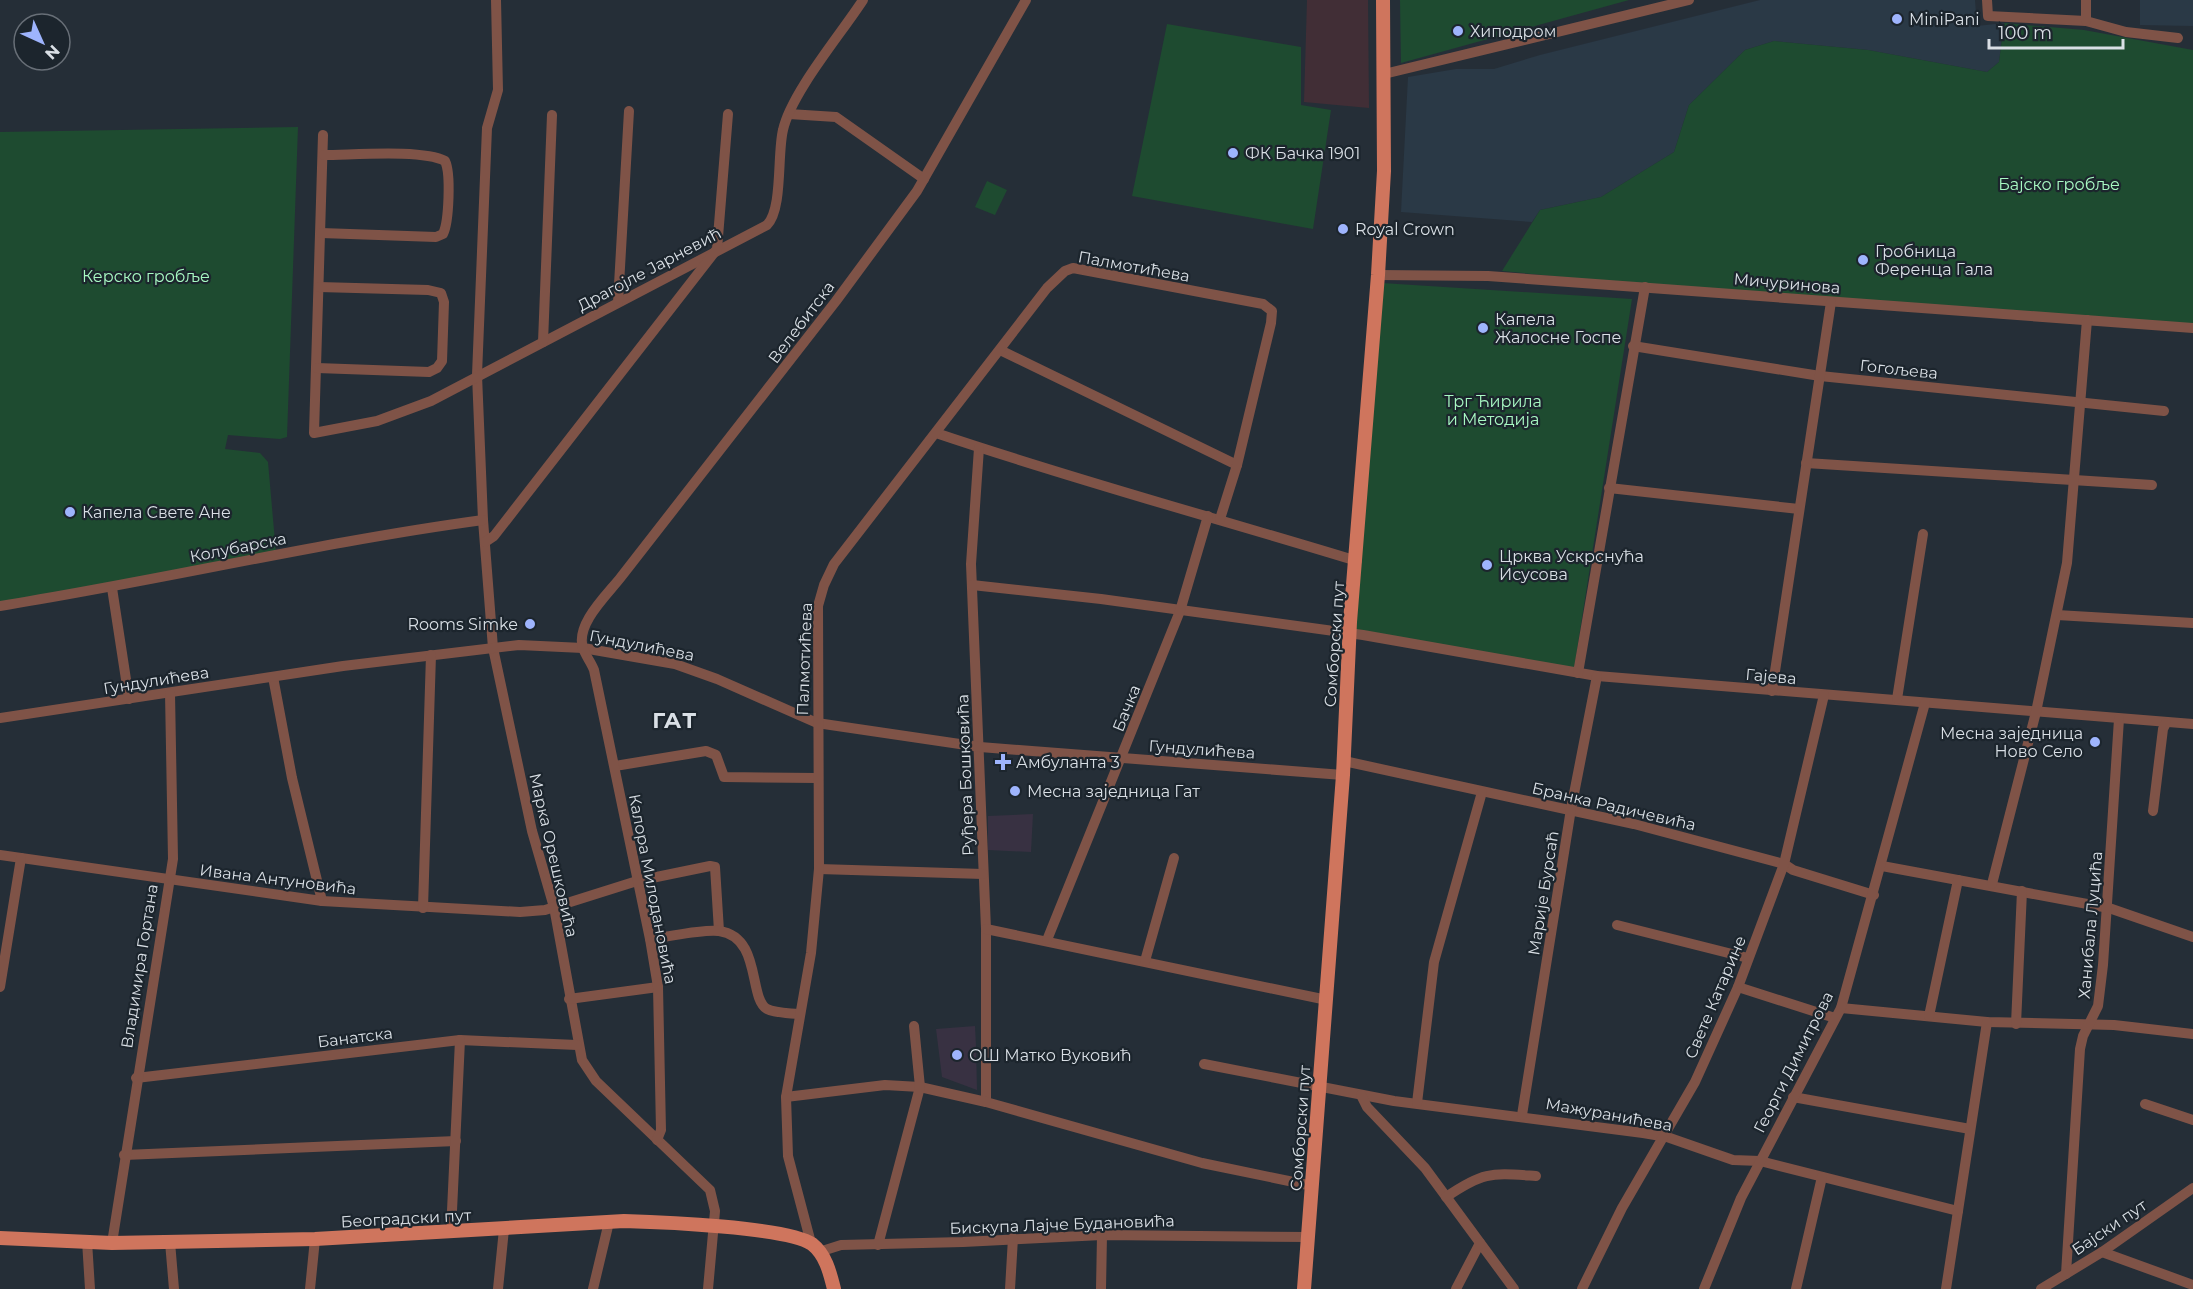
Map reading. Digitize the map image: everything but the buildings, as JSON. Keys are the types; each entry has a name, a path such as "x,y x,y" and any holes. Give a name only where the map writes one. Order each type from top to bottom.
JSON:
{"main road":[{"name":"Сомборски пут","path":"1304,1289 1327,1000 1350,634 1378,275 1383,171 1383,0"},
{"name":"Београдски пут","path":"0,1238 112,1243 315,1239 609,1222 655,1222 714,1226 786,1236 815,1248"},
{"path":"815,1248 827,1264 834,1289"}],"street":[{"name":"Марка Орешковића","path":"496,0 498,90 487,128 477,375 483,520 493,648 532,831 554,907 577,1045 587,1071 710,1190 715,1202 708,1289"},
{"name":"Драгојле Јарневић","path":"317,368 314,433 377,421 431,401 764,226 772,220 775,210 783,128 789,114 811,75 863,0"},
{"name":"Велебитска","path":"583,648 582,639 589,620 829,311 924,179 1026,0"},
{"path":"1384,74 1689,0"},
{"path":"1987,0 1988,16 2086,21 2126,32 2178,38"},
{"path":"2086,0 2086,21"},
{"path":"618,302 629,111"},
{"path":"485,542 494,536 530,492 717,249 728,114"},
{"path":"789,114 836,117 924,179"},
{"path":"543,342 552,115"},
{"path":"319,287 428,290 441,293 444,302 442,361 438,368 429,372 317,368 319,287 324,155 323,135"},
{"path":"321,233 425,237 443,234 447,222 448,172 445,161 434,157 414,155 324,155"},
{"path":"684,267 691,271 694,280"},
{"name":"Палмотићева","path":"815,1248 788,1156 786,1097 798,1014 811,953 819,869 818,606 824,585 834,564 1047,288 1065,271 1073,268 1263,304 1272,311 1237,465"},
{"name":"Мичуринова","path":"1378,275 1488,276 2193,328"},
{"path":"1578,672 1644,287"},
{"path":"1772,692 1831,302"},
{"path":"1992,884 2036,712 2067,563 2082,402 2086,320"},
{"name":"Гогољева","path":"1634,346 1820,376 2164,411"},
{"path":"1000,350 1237,465 1220,519"},
{"path":"936,433 1098,486 1220,519 1356,561"},
{"name":"Руђера Бошковића","path":"979,448 971,536 986,929 986,1102"},
{"path":"1806,463 2075,483 2152,485"},
{"path":"1609,488 1799,509"},
{"name":"Бачка","path":"1047,940 1180,611 1208,516"},
{"name":"Колубарска","path":"0,606 112,588 296,551 483,520"},
{"path":"1897,699 1923,534"},
{"name":"Гајева","path":"972,585 1046,592 1350,634 1597,676 1772,692 1897,699 2193,724"},
{"path":"112,588 129,699"},
{"path":"2057,615 2193,623"},
{"name":"Гундулићева","path":"0,718 273,677 519,645 583,648 666,663 696,671 817,723 980,747 1122,758 1343,768"},
{"name":"Калора Милодановића","path":"583,648 594,669 650,939 657,987 661,1130 657,1140"},
{"path":"423,908 431,655"},
{"name":"Марије Бурсаћ","path":"1522,1115 1571,809 1597,676"},
{"path":"273,677 295,788 322,901"},
{"name":"Владимира Гортана","path":"112,1243 174,845 170,693"},
{"name":"Свете Катарине","path":"1582,1289 1662,1137 1695,1082 1738,987 1784,864 1824,695"},
{"name":"Георги Димитрова","path":"1704,1289 1741,1198 1838,1013 1874,895 1926,703"},
{"name":"Ханибала Луцића","path":"2066,1274 2080,1049 2098,1006 2109,908 2119,719"},
{"path":"2153,811 2166,723"},
{"path":"615,766 705,751 716,755 724,777 817,778"},
{"name":"Бранка Радичевића","path":"1343,768 1571,809 1784,864 1793,870 1874,895"},
{"path":"1417,1103 1434,962 1482,792"},
{"name":"Ивана Антуновића","path":"0,855 322,901 520,912 554,907 637,882 714,867 719,931"},
{"path":"0,987 21,858"},
{"path":"1145,961 1174,858"},
{"path":"1882,866 1992,884 2109,908 2193,937"},
{"path":"819,869 983,874"},
{"path":"1929,1016 1958,880"},
{"path":"2016,1024 2022,891"},
{"path":"1617,925 1748,958"},
{"path":"986,929 1327,1000"},
{"path":"650,939 719,931 731,936 744,948 752,965 760,1002 765,1008 798,1014"},
{"path":"569,999 657,987"},
{"path":"1738,987 1838,1013 1929,1016 2016,1024 2114,1025 2193,1034"},
{"path":"1946,1289 1987,1022"},
{"path":"878,1245 920,1087 914,1026"},
{"path":"451,1232 460,1040"},
{"name":"Банатска","path":"136,1078 460,1040 577,1045"},
{"name":"Мажуранићева","path":"1204,1064 1361,1095 1522,1115 1662,1137 1733,1160 1760,1161 1958,1211"},
{"path":"786,1097 885,1085 920,1087 986,1102 1202,1163 1313,1186"},
{"path":"1361,1095 1367,1107 1425,1168 1514,1289"},
{"path":"1793,1097 1970,1129"},
{"path":"2145,1104 2193,1120"},
{"path":"124,1155 456,1141"},
{"path":"1446,1197 1473,1178 1496,1173 1536,1176"},
{"path":"1796,1289 1822,1177"},
{"name":"Бајски пут","path":"2041,1289 2102,1252 2193,1188"},
{"path":"593,1289 609,1222"},
{"path":"498,1289 504,1229"},
{"path":"1101,1289 1102,1235"},
{"name":"Бискупа Лајче Будановића","path":"815,1248 841,1245 1102,1235 1308,1237"},
{"path":"1010,1289 1013,1238"},
{"path":"310,1289 315,1239"},
{"path":"87,1241 90,1289"},
{"path":"170,1242 174,1289"},
{"path":"1456,1289 1480,1243"},
{"path":"2102,1252 2182,1285 2193,1285"}],"shaded area":[{"path":"1307,0 1368,0 1369,108 1304,102"},
{"path":"1760,0 1975,0 1977,26 2004,23 1999,62 1987,72 1868,50 1774,41 1745,50 1689,105 1674,152 1601,197 1540,210 1532,222 1401,212 1408,77 1456,69 1494,69 1540,55"},
{"path":"2140,0 2193,0 2193,26 2140,25"},
{"path":"1033,814 1031,852 988,850 988,816"},
{"name":"ОШ Матко Вуковић","path":"975,1026 977,1090 942,1077 936,1029"}],"green space":[{"name":"Хиподром","path":"1400,0 1629,0 1401,63"},
{"name":"Бајско гробље","path":"2004,23 2084,30 2193,50 2193,326 1755,296 1502,271 1540,210 1601,197 1674,152 1689,105 1745,50 1774,41 1868,50 1987,72 1999,62"},
{"name":"ФК Бачка 1901","path":"1167,24 1301,47 1301,105 1331,110 1313,229 1132,196"},
{"name":"Керско гробље","path":"298,127 287,437 280,439 228,435 225,449 260,453 268,462 276,553 0,607 0,132"},
{"path":"987,181 1007,190 995,215 975,207"},
{"name":"Трг Ћирила и Методија","path":"1382,283 1632,299 1574,669 1356,631"}],"place":[{"name":"MiniPani","path":"1897,19"},
{"name":"Хиподром","path":"1458,31"},
{"name":"ФК Бачка 1901","path":"1233,153"},
{"name":"Royal Crown","path":"1343,229"},
{"name":"Гробница Ференца Гала","path":"1863,260"},
{"name":"Капела Жалосне Госпе","path":"1483,328"},
{"name":"Капела Свете Ане","path":"70,512"},
{"name":"Црква Ускрснућа Исусова","path":"1487,565"},
{"name":"Rooms Simke","path":"530,624"},
{"name":"Месна заједница Ново Село","path":"2095,742"},
{"name":"Амбуланта 3","path":"1003,762"},
{"name":"Месна заједница Гат","path":"1015,791"},
{"name":"ОШ Матко Вуковић","path":"957,1055"}],"district":[{"name":"ГАТ","path":"675,720"}]}
